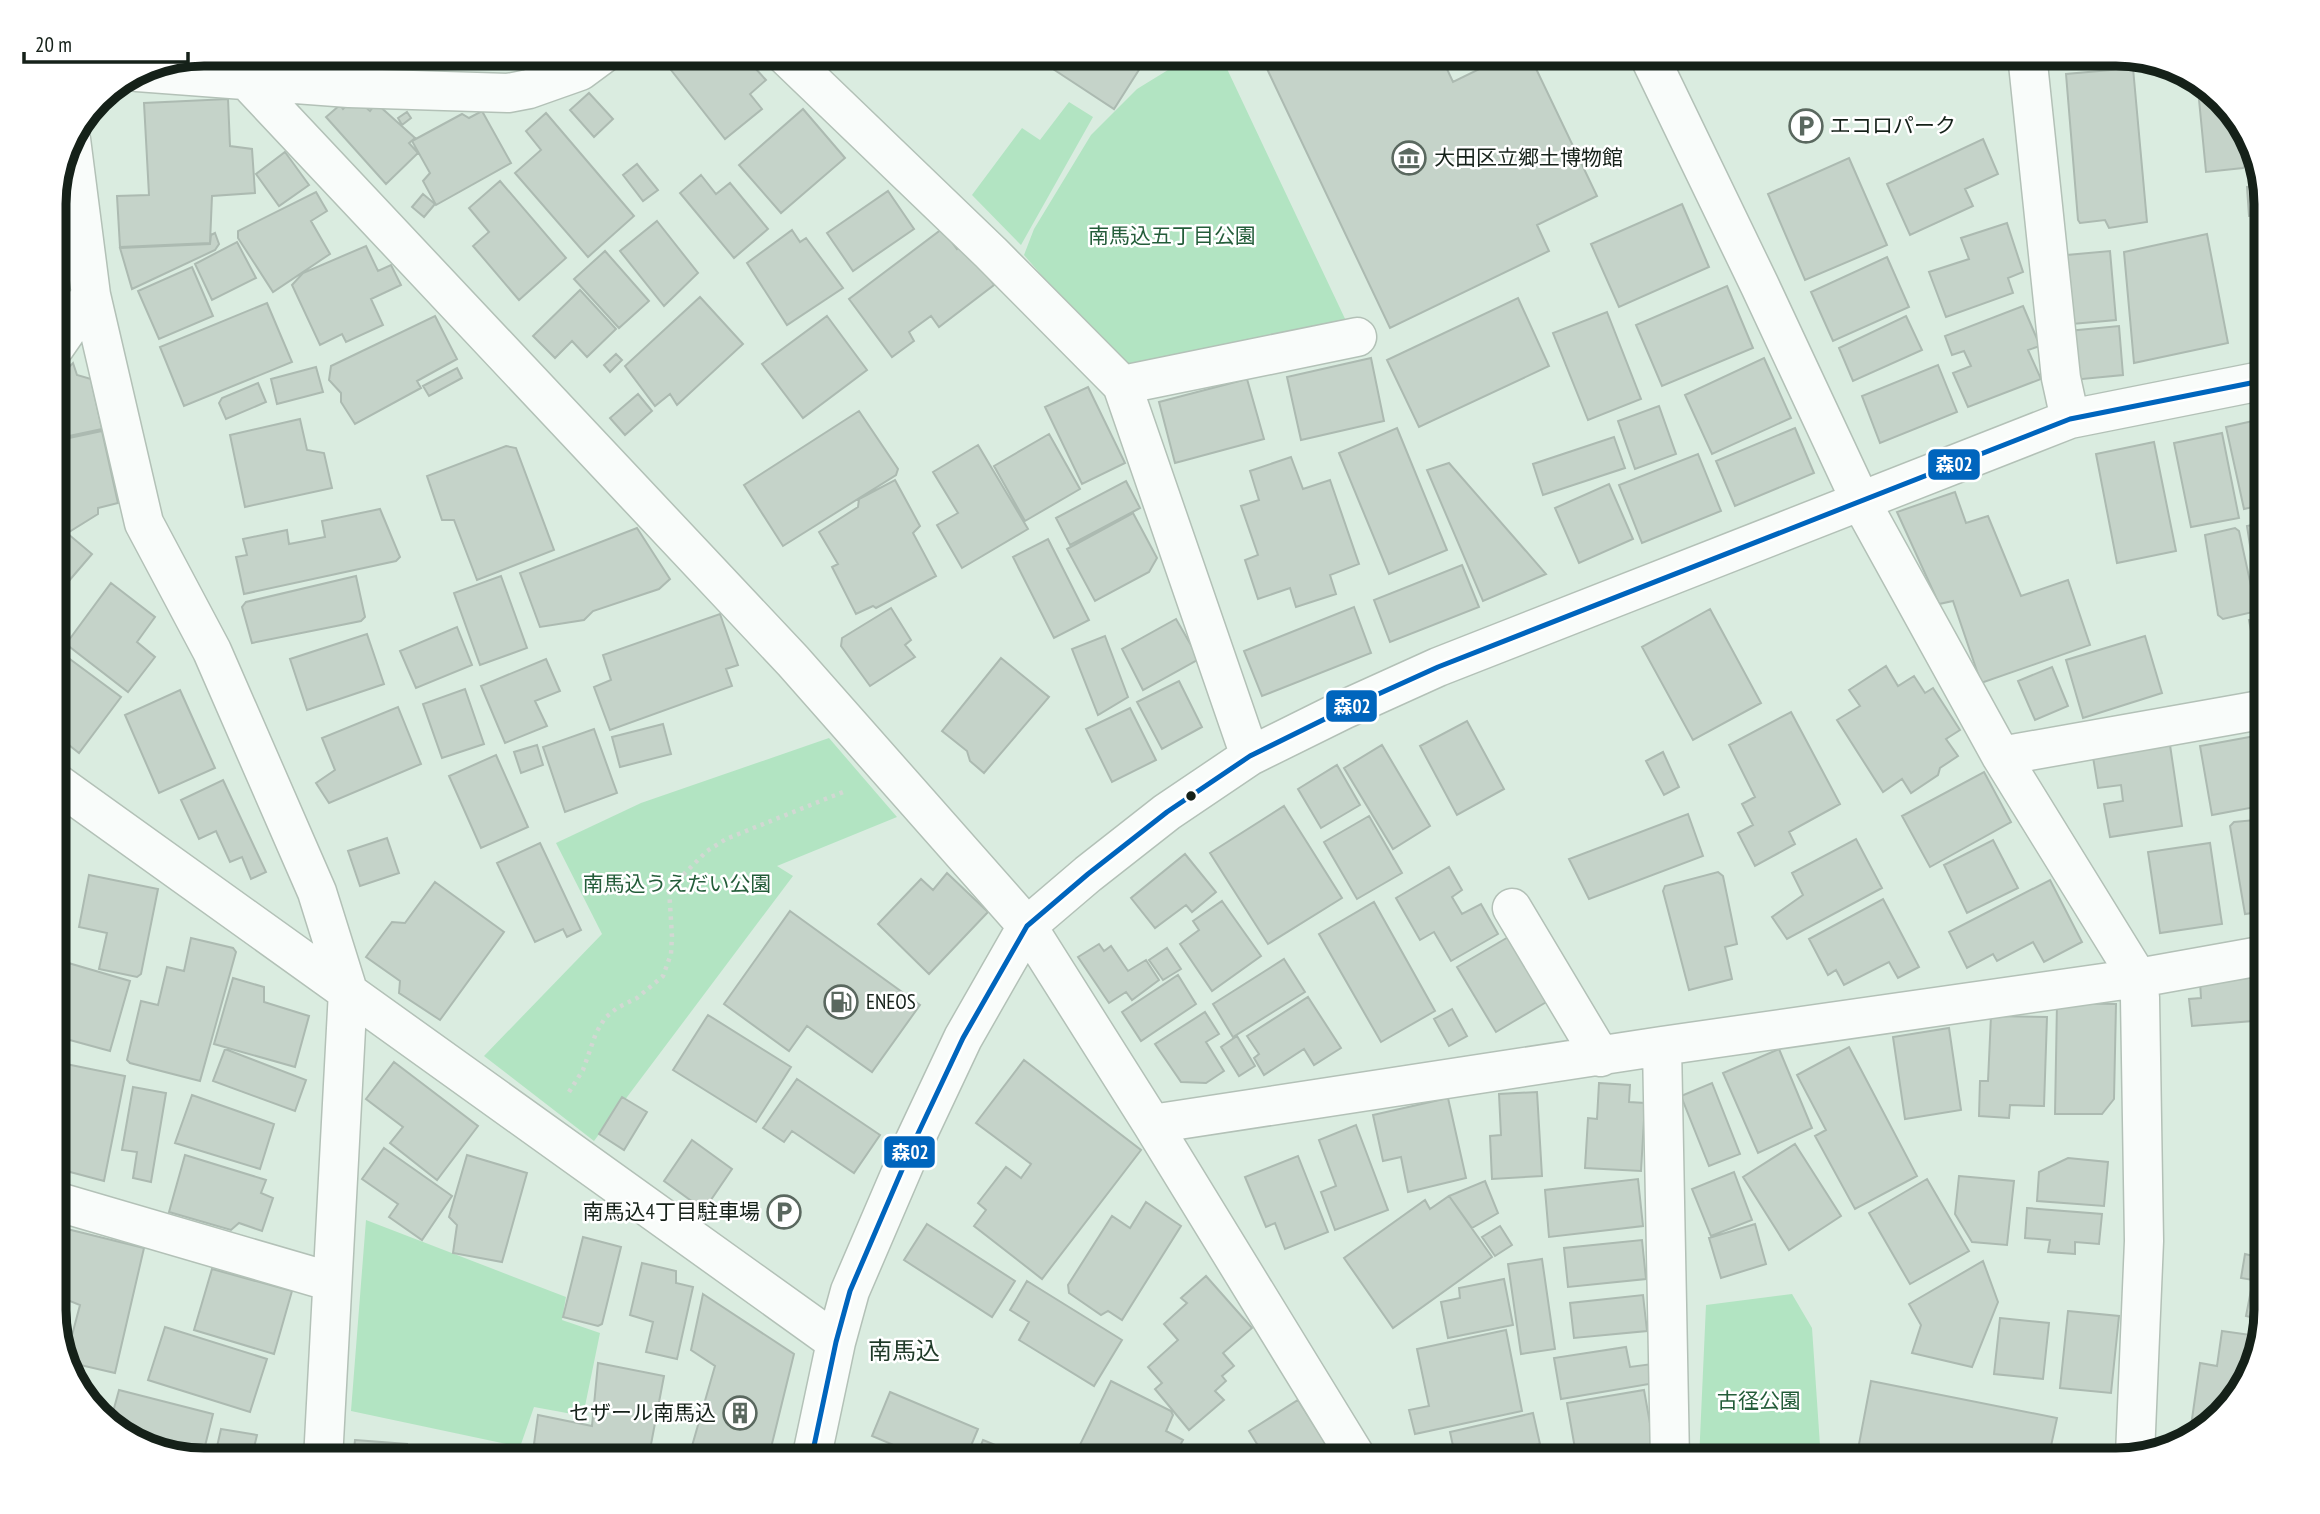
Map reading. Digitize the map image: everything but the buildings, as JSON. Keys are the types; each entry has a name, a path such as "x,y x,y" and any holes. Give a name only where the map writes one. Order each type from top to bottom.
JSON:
{"street":[{"path":"1654,66 1861,502 2001,756 2138,978 2144,1241 2135,1446"},
{"path":"2033,66 2061,378 2070,419"},
{"path":"235,67 793,661 1027,926 1351,1448"},
{"path":"160,74 250,82 508,93 529,89 586,67"},
{"path":"797,67 991,253 1122,385 1250,756"},
{"path":"74,161 91,295 144,523 212,651 284,816 317,892 348,991 324,1448"},
{"path":"67,330 91,295"},
{"path":"1122,385 1357,337"},
{"path":"814,1448 836,1342 850,1291 933,1100 963,1038 1027,926 1167,812 1250,756 1438,667 2070,419 2254,382"},
{"path":"2001,756 2254,711"},
{"path":"67,791 836,1342"},
{"path":"1512,908 1601,1057"},
{"path":"1152,1124 1662,1046 2138,978 2254,957"},
{"path":"1662,1046 1670,1448"},
{"path":"67,1204 332,1282"}],"path":[{"path":"543,1131 583,1070 596,1033 605,1018 617,1008 637,998 663,976 671,954 669,889 707,851 726,839 838,794 894,775"}],"green space":[{"name":"南馬込五丁目公園","path":"1174,66 1226,66 1347,323 1197,354 1119,365 1024,255 1034,229 1091,135 1137,89"},
{"path":"1069,102 1093,117 1021,245 972,195 1022,128 1040,140"},
{"name":"南馬込うえだい公園","path":"829,738 897,817 777,866 793,876 594,1141 484,1056 602,934 556,843 641,803"},
{"path":"366,1220 566,1297 562,1320 600,1333 583,1416 534,1407 520,1447 351,1411"},
{"name":"古径公園","path":"1792,1294 1812,1328 1820,1448 1700,1448 1706,1305"}],"transit line":[{"name":"森02","path":"814,1448 836,1342 850,1291 914,1142 963,1038 1027,926 1167,812 1250,756 1438,667 2070,419 2254,382"}],"place":[{"name":"エコロパーク","path":"1806,126"},
{"name":"大田区立郷土博物館","path":"1409,158"},
{"name":"ENEOS","path":"841,1002"},
{"name":"南馬込4丁目駐車場","path":"784,1212"},
{"name":"セザール南馬込","path":"740,1413"}],"district":[{"name":"南馬込","path":"904,1351"}]}
